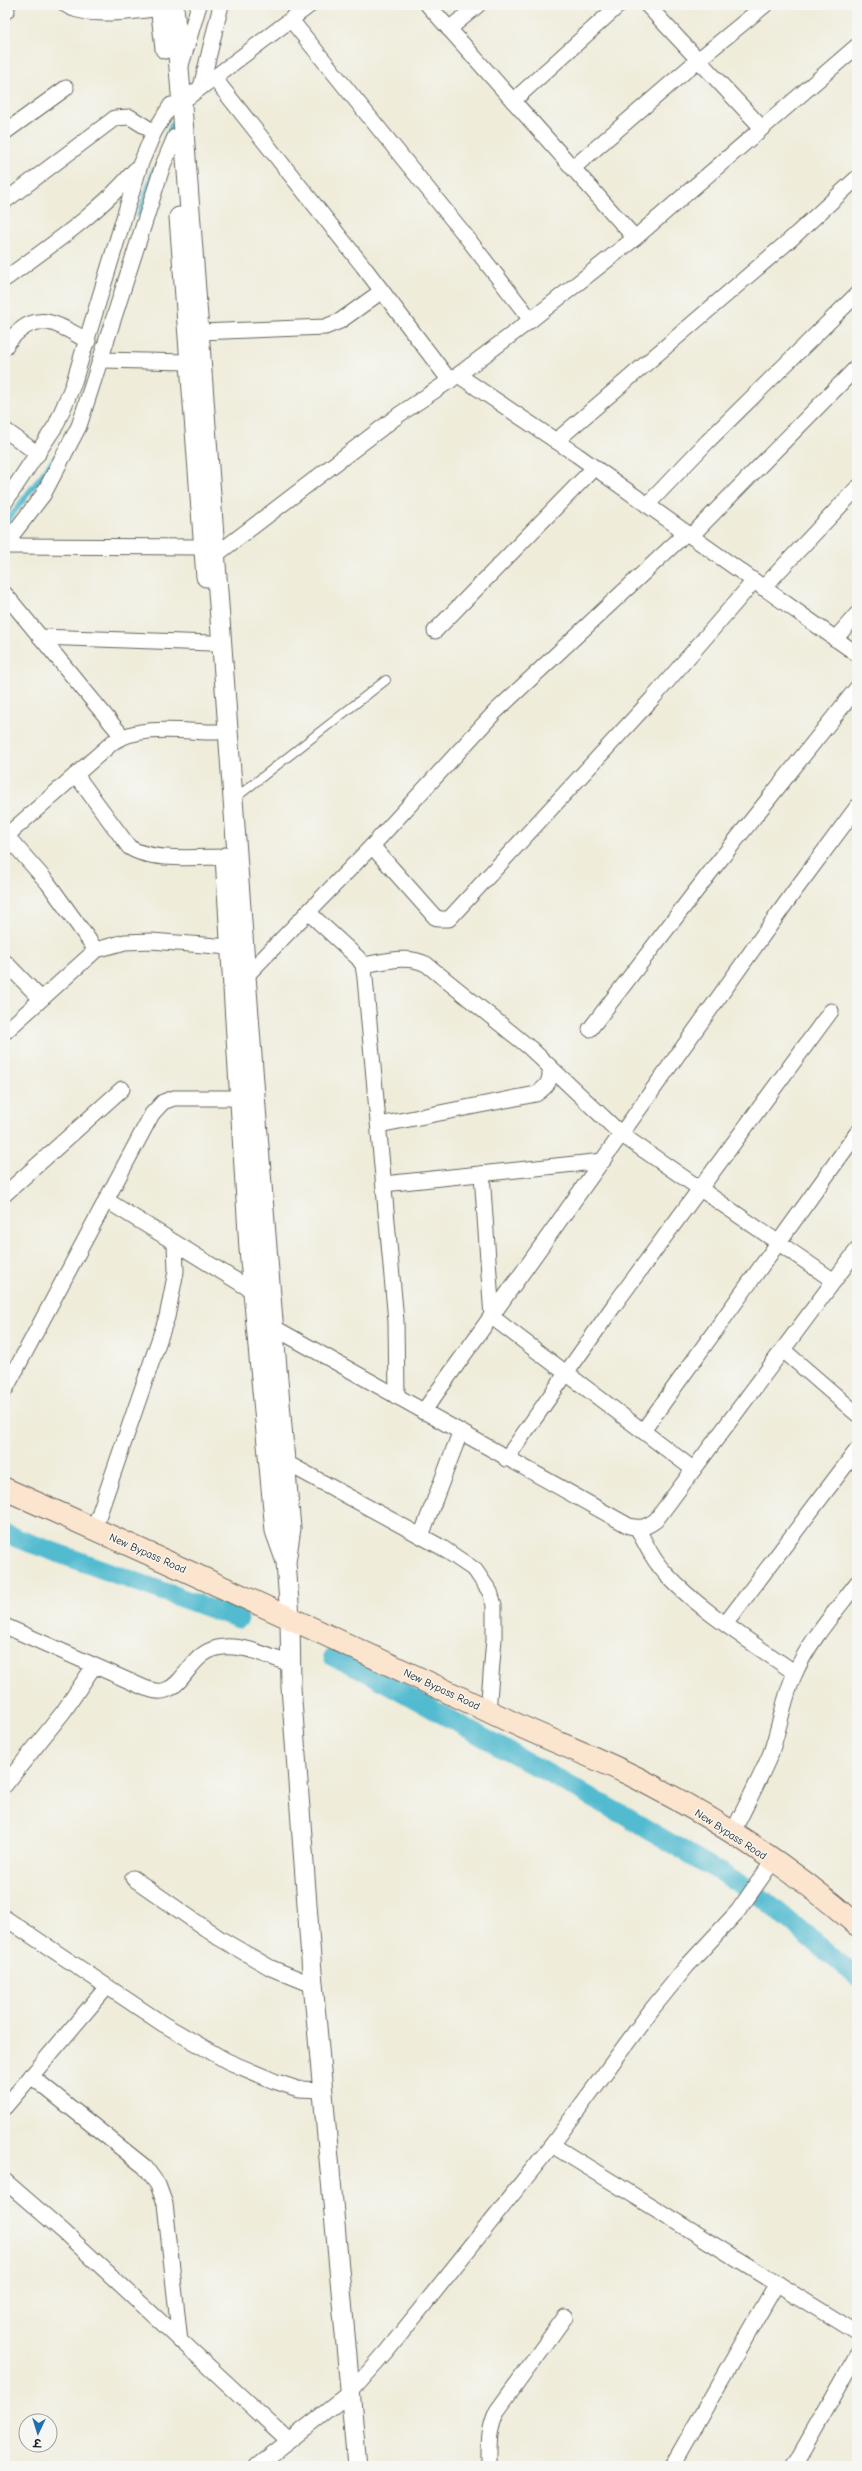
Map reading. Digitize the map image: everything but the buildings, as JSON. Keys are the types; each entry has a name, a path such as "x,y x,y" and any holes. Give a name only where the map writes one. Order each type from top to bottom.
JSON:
{"main road":[{"name":"New Bypass Road","path":"5,1489 290,1617 488,1711 636,1777 732,1832 768,1869 832,1903 857,1925"}],"street":[{"path":"66,5 81,11 101,12 165,6"},
{"path":"199,5 180,69 175,137 188,362 210,551 234,799 273,1327 291,1528 286,1562 290,1617 291,1664 313,1985 357,2466"},
{"path":"201,87 221,5"},
{"path":"7,498 38,454 56,425 73,385 88,341 140,165 154,132 177,103 214,78 310,5"},
{"path":"428,5 635,238"},
{"path":"449,29 478,5"},
{"path":"513,101 619,5"},
{"path":"647,5 762,128"},
{"path":"573,168 698,60 765,5"},
{"path":"165,6 180,69"},
{"path":"165,6 177,103 201,332 210,551 211,643 239,1098 253,1291 275,1531 286,1562"},
{"path":"291,20 461,230 531,320"},
{"path":"5,545 210,551 400,414 454,378 531,320 635,238 857,46"},
{"path":"214,78 382,291 454,378 556,441 857,654"},
{"path":"5,132 66,88"},
{"path":"5,202 115,118 130,117 154,132"},
{"path":"5,545 43,495 62,463 79,426 102,360 163,165 175,137"},
{"path":"5,279 87,219 114,196 140,165"},
{"path":"556,441 791,239 857,178"},
{"path":"201,332 325,327 340,322 382,291"},
{"path":"647,505 708,441 857,294"},
{"path":"5,347 9,340 25,325 39,320 50,322 88,341"},
{"path":"102,360 188,362"},
{"path":"246,976 372,846 495,712 689,534 857,367"},
{"path":"5,430 38,454"},
{"path":"435,631 594,468"},
{"path":"372,846 435,917 440,919 449,919 759,584 857,488"},
{"path":"5,594 122,736"},
{"path":"835,639 857,614"},
{"path":"40,637 211,643"},
{"path":"590,1029 712,870 857,688"},
{"path":"96,950 48,883 6,836 122,736 136,732 217,732"},
{"path":"76,775 129,847 136,852 168,856 225,857"},
{"path":"423,1412 604,1161 796,889 857,808"},
{"path":"308,912 358,958 363,965 396,1321 397,1397"},
{"path":"5,1032 96,950 125,942 151,941 230,947"},
{"path":"363,965 404,958 416,959 426,964 530,1048 622,1135 834,1282"},
{"path":"5,962 41,999"},
{"path":"506,1459 700,1188 831,1011"},
{"path":"379,1125 536,1094 547,1086 551,1078 550,1067"},
{"path":"5,1194 122,1089"},
{"path":"5,1390 152,1114 163,1102 174,1098 239,1098"},
{"path":"643,1431 857,1133"},
{"path":"384,1184 604,1161"},
{"path":"482,1174 492,1317 694,1469"},
{"path":"106,1200 253,1291"},
{"path":"94,1529 167,1317 176,1271 175,1243"},
{"path":"273,1327 506,1459 629,1526 638,1529 648,1526 656,1520 857,1250"},
{"path":"783,1350 857,1414"},
{"path":"421,1536 460,1433"},
{"path":"726,1623 857,1450"},
{"path":"285,1462 464,1560 475,1570 490,1592 494,1605 494,1639 488,1711"},
{"path":"638,1529 653,1558 666,1574 687,1595 795,1673"},
{"path":"732,1832 770,1756 780,1724 787,1692 795,1673 820,1632 857,1583"},
{"path":"5,1626 145,1688 158,1691 166,1691 173,1686 196,1659 216,1648 239,1648 291,1664"},
{"path":"8,1778 64,1711 94,1666"},
{"path":"257,2466 350,2393 397,2339 552,2145 652,2009 687,1966 726,1925 768,1869"},
{"path":"133,1878 219,1938 271,1968 313,1985"},
{"path":"5,1918 162,2024 227,2060 292,2087 323,2090"},
{"path":"5,2107 107,1987"},
{"path":"31,2076 145,2167 158,2185 165,2204 180,2341"},
{"path":"552,2145 857,2333"},
{"path":"5,2181 64,2232 289,2441"},
{"path":"672,2466 777,2283"},
{"path":"489,2466 489,2436 491,2423 497,2411 565,2317"},
{"path":"794,2466 857,2355"}],"lane":[{"path":"234,799 386,680"}],"waterway":[{"path":"166,140 172,124"},
{"path":"139,215 154,170"},
{"path":"5,524 54,459"},
{"path":"5,1534 239,1619"},
{"path":"333,1657 359,1668 628,1818 757,1894 857,1977"}]}
